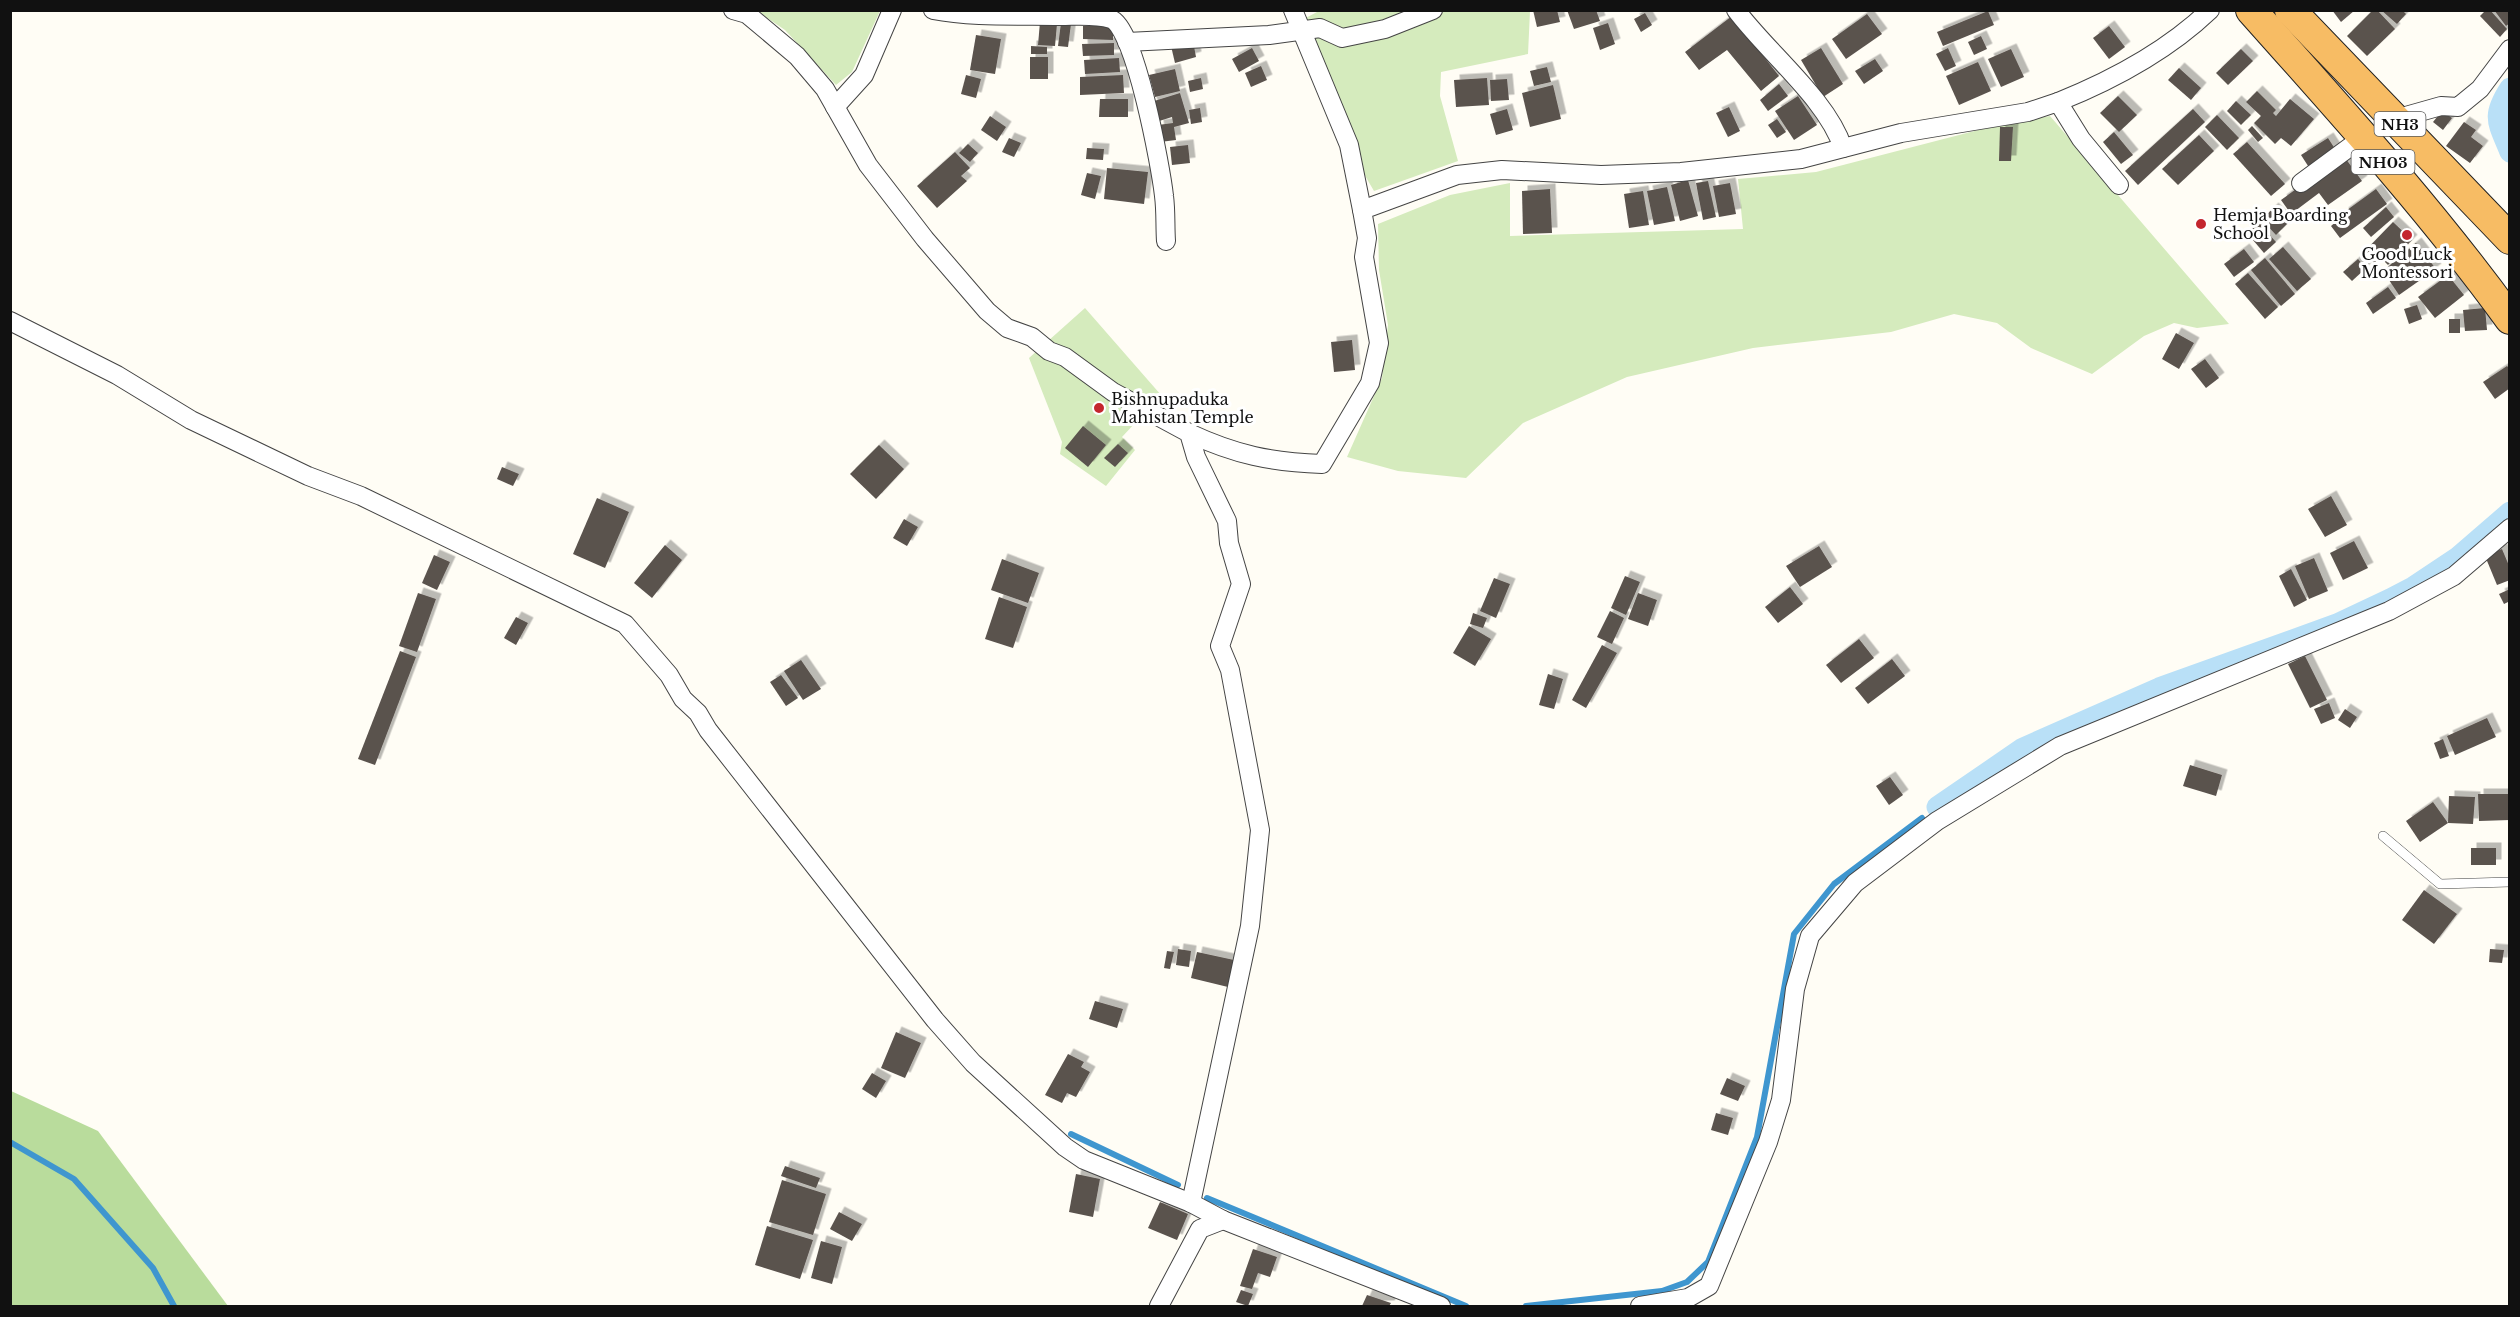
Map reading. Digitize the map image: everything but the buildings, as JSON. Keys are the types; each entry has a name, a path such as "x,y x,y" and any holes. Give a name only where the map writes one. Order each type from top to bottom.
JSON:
{"highway":[{"name":"NH03","path":"2251,10 2463,258 2510,319"},
{"name":"NH3","path":"2290,10 2510,239"}],"street":[{"path":"733,10 747,14 797,56 825,89 868,165 925,239 987,311 1007,328 1032,337 1049,351 1065,357 1113,393 1189,433 1234,451 1278,462 1322,464 1370,383 1379,343 1364,257 1367,237 1349,144 1293,10"},
{"path":"835,107 864,75 892,10"},
{"path":"933,10 1113,19 1120,27 1127,42 1156,144 1165,199 1166,242"},
{"path":"1127,42 1269,35 1320,28 1342,38 1385,29 1433,10"},
{"path":"1736,10 1837,129 1843,148"},
{"path":"1362,210 1457,175 1502,170 1601,175 1681,172 1801,159 1901,133 2028,112 2111,79 2151,56 2210,10"},
{"path":"2395,119 2441,106 2458,107 2480,89 2510,49"},
{"path":"2058,102 2081,139 2119,185"},
{"path":"2301,183 2362,138"},
{"path":"10,321 117,375 191,420 308,476 361,496 625,624 669,675 683,699 698,713 708,730 935,1020 973,1063 1065,1147 1084,1160 1191,1203 1222,1220 1441,1306"},
{"path":"1189,433 1196,457 1227,521 1230,543 1241,584 1220,646 1230,670 1260,830 1250,926 1191,1203"},
{"path":"1640,1306 1688,1298 1709,1286 1768,1142 1781,1100 1795,989 1809,936 1856,883 1937,820 2060,746 2389,611 2454,576 2510,528"},
{"path":"1160,1306 1200,1229 1222,1220"}],"lane":[{"path":"2383,836 2440,884 2510,882"}],"green space":[{"path":"757,11 880,11 852,72 836,85 785,30"},
{"path":"1319,11 1530,11 1528,54 1441,72 1440,96 1458,161 1374,191 1343,138 1296,23"},
{"path":"2050,116 2229,324 2197,328 2174,323 2144,336 2092,374 2031,348 1997,323 1954,314 1891,332 1753,348 1627,377 1523,423 1466,478 1398,471 1347,457 1382,378 1388,325 1379,270 1378,224 1450,195 1510,183 1510,236 1743,229 1738,179 1816,172 1990,127"},
{"path":"1085,308 1161,395 1122,437 1135,450 1106,486 1060,454 1062,442 1029,358"},
{"path":"11,1091 98,1131 228,1306 11,1306"}],"waterway":[{"path":"2510,88 2498,113 2498,120 2510,152"},
{"path":"1937,807 2023,748 2159,688 2337,624 2390,599 2413,587 2458,557 2510,512"},
{"path":"1526,1306 1662,1291 1687,1282 1708,1262 1757,1137 1794,934 1834,884 1922,818"},
{"path":"1071,1134 1178,1185"},
{"path":"10,1142 74,1179 153,1268 174,1306"},
{"path":"1207,1198 1466,1306"}],"place":[{"name":"Hemja Boarding School","path":"2201,224"},
{"name":"Good Luck Montessori","path":"2407,235"},
{"name":"Bishnupaduka Mahistan Temple","path":"1099,408"}]}
